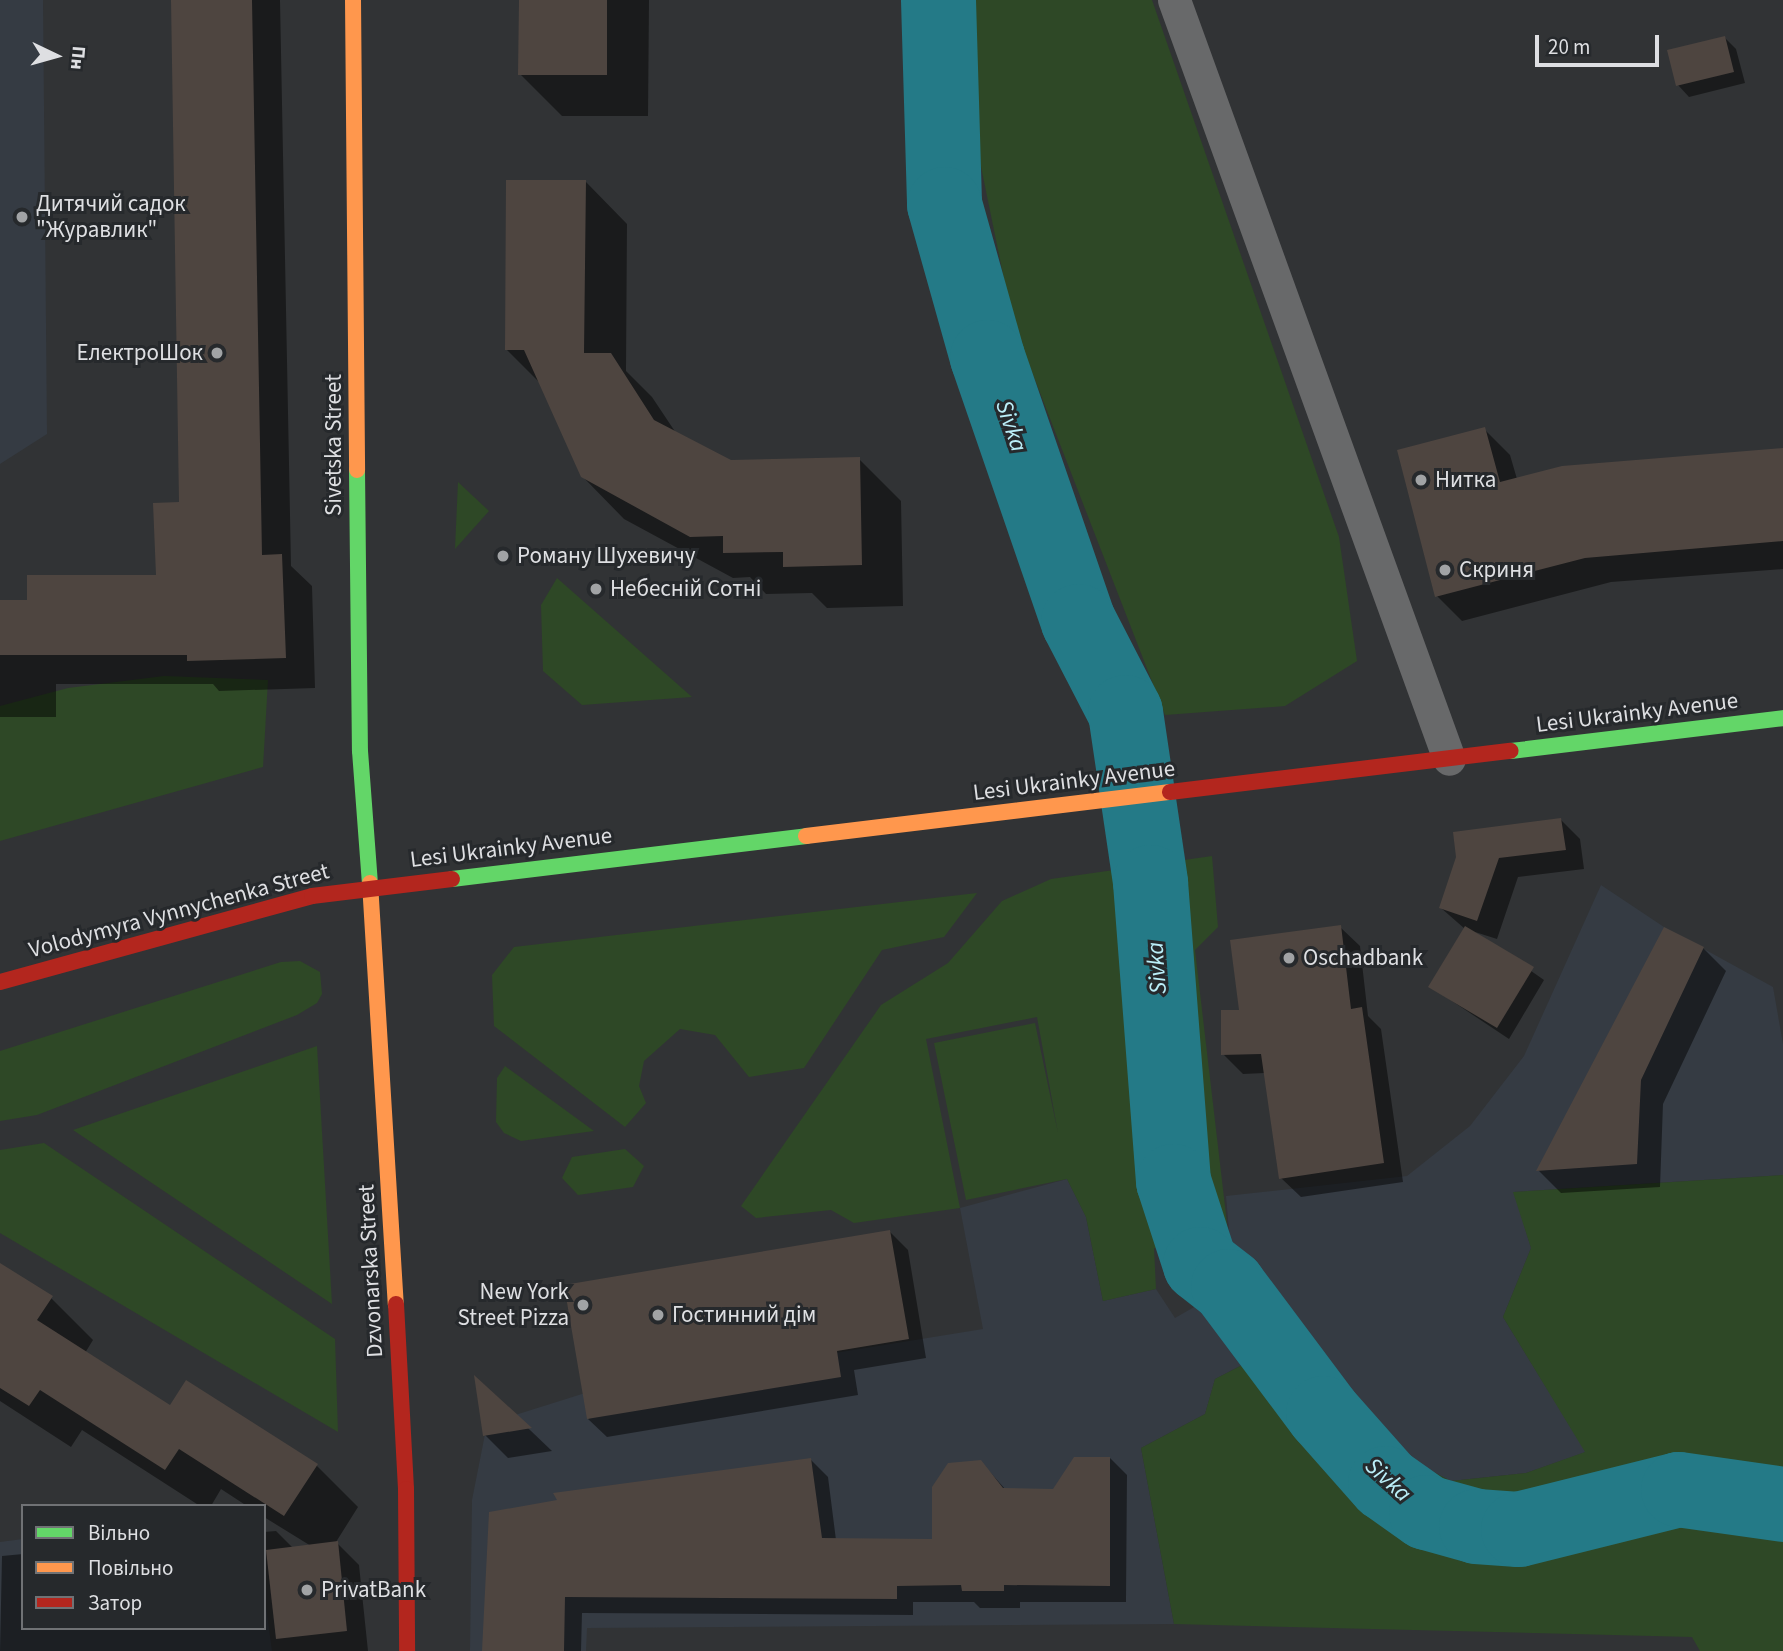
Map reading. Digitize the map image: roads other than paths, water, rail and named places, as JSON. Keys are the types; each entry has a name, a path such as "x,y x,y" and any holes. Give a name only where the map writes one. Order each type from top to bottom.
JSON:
{"main road":[{"name":"Sivetska Street","path":"353,0 360,751 370,888"},
{"name":"Lesi Ukrainky Avenue","path":"370,888 1783,718"},
{"name":"Volodymyra Vynnychenka Street","path":"0,982 312,895 370,888"},
{"name":"Dzvonarska Street","path":"370,888 406,1489 407,1651"}],"street":[{"path":"1174,0 1449,758"}],"waterway":[{"name":"Sivka","path":"938,0 944,204 987,357 1078,621 1125,712 1150,882 1173,1181 1200,1264 1228,1286 1323,1413 1385,1483 1426,1512 1476,1526 1518,1529 1678,1489 1783,1504"}],"place":[{"name":"Дитячий садок \"Журавлик\"","path":"22,217"},
{"name":"ЕлектроШок","path":"217,353"},
{"name":"Нитка","path":"1421,480"},
{"name":"Роману Шухевичу","path":"503,556"},
{"name":"Скриня","path":"1445,570"},
{"name":"Небесній Сотні","path":"596,589"},
{"name":"Oschadbank","path":"1289,958"},
{"name":"New York Street Pizza","path":"583,1305"},
{"name":"Гостинний дім","path":"658,1315"},
{"name":"PrivatBank","path":"307,1590"}]}
